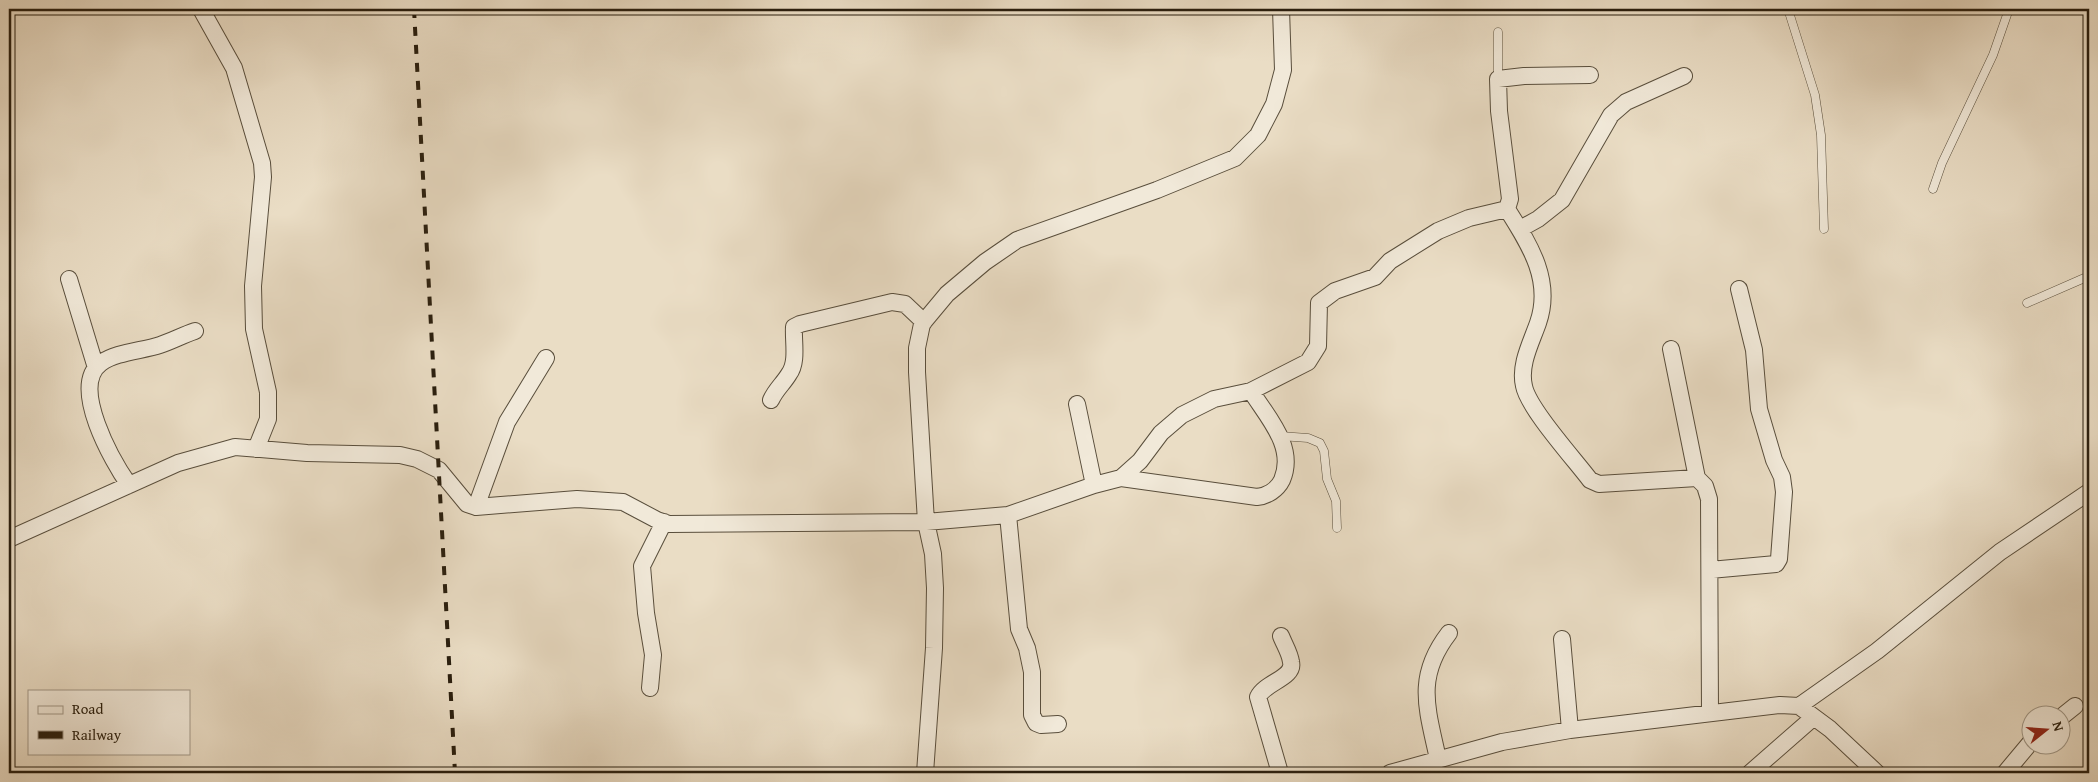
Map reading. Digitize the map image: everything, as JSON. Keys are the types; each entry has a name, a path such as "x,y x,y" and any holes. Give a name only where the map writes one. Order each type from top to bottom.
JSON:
{"street":[{"path":"201,9 234,68 262,163 263,176 253,286 254,329 268,392 268,419 256,448"},
{"path":"925,773 934,648 935,588 934,554 926,522 917,348 924,322 947,294 985,262 1017,240 1157,190 1235,158 1258,135 1274,104 1283,70 1281,9"},
{"path":"1590,75 1524,76 1498,79 1499,111 1510,199 1507,209 1538,261 1542,290 1539,320 1522,371 1524,387 1532,405 1590,480 1599,484 1697,478"},
{"path":"1520,229 1538,219 1562,200 1611,115 1626,102 1684,76"},
{"path":"1121,478 1140,461 1161,433 1182,415 1214,398 1251,391 1308,362 1318,346 1319,303 1335,291 1375,277 1390,261 1438,231 1468,218 1507,209"},
{"path":"69,278 96,368 90,384 94,414 108,450 129,485"},
{"path":"1710,570 1776,564 1779,559 1784,492 1782,477 1774,460 1759,409 1754,350 1739,289"},
{"path":"771,400 776,389 790,374 794,364 794,327 892,302 905,304 924,322"},
{"path":"96,368 112,358 162,344 196,331"},
{"path":"1671,349 1697,478 1705,486 1709,499 1710,712"},
{"path":"476,507 507,422 546,358"},
{"path":"9,539 178,463 210,452 234,448 256,448 307,453 400,455 416,459 439,470 467,504 476,507 577,499 624,502 664,522 926,522 1008,515 1094,485 1121,478 1257,497 1265,496 1280,483 1287,459 1280,436 1251,391"},
{"path":"1077,404 1094,485"},
{"path":"1799,706 1877,651 2000,552 2089,492"},
{"path":"1008,515 1019,629 1032,672 1032,715 1034,720 1040,725 1058,724"},
{"path":"650,688 653,655 646,613 642,566 664,522"},
{"path":"1438,758 1426,696 1427,680 1436,650 1449,633"},
{"path":"1280,636 1292,663 1290,670 1285,676 1262,689 1258,697 1280,773"},
{"path":"1562,639 1570,730"},
{"path":"1390,773 1438,758 1502,742 1570,730 1780,705 1799,706 1877,773"},
{"path":"2070,710 2075,706"},
{"path":"1750,773 1814,717"},
{"path":"2005,773 2021,754"}],"lane":[{"path":"1788,9 1815,95 1821,135 1824,229"},
{"path":"1933,189 1942,163 1994,55 2008,9"},
{"path":"1498,32 1498,79"},
{"path":"2027,303 2089,276"},
{"path":"1280,436 1308,438 1320,443 1324,451 1327,479 1336,502 1337,528"}],"railway":[{"path":"414,9 455,773"}]}
